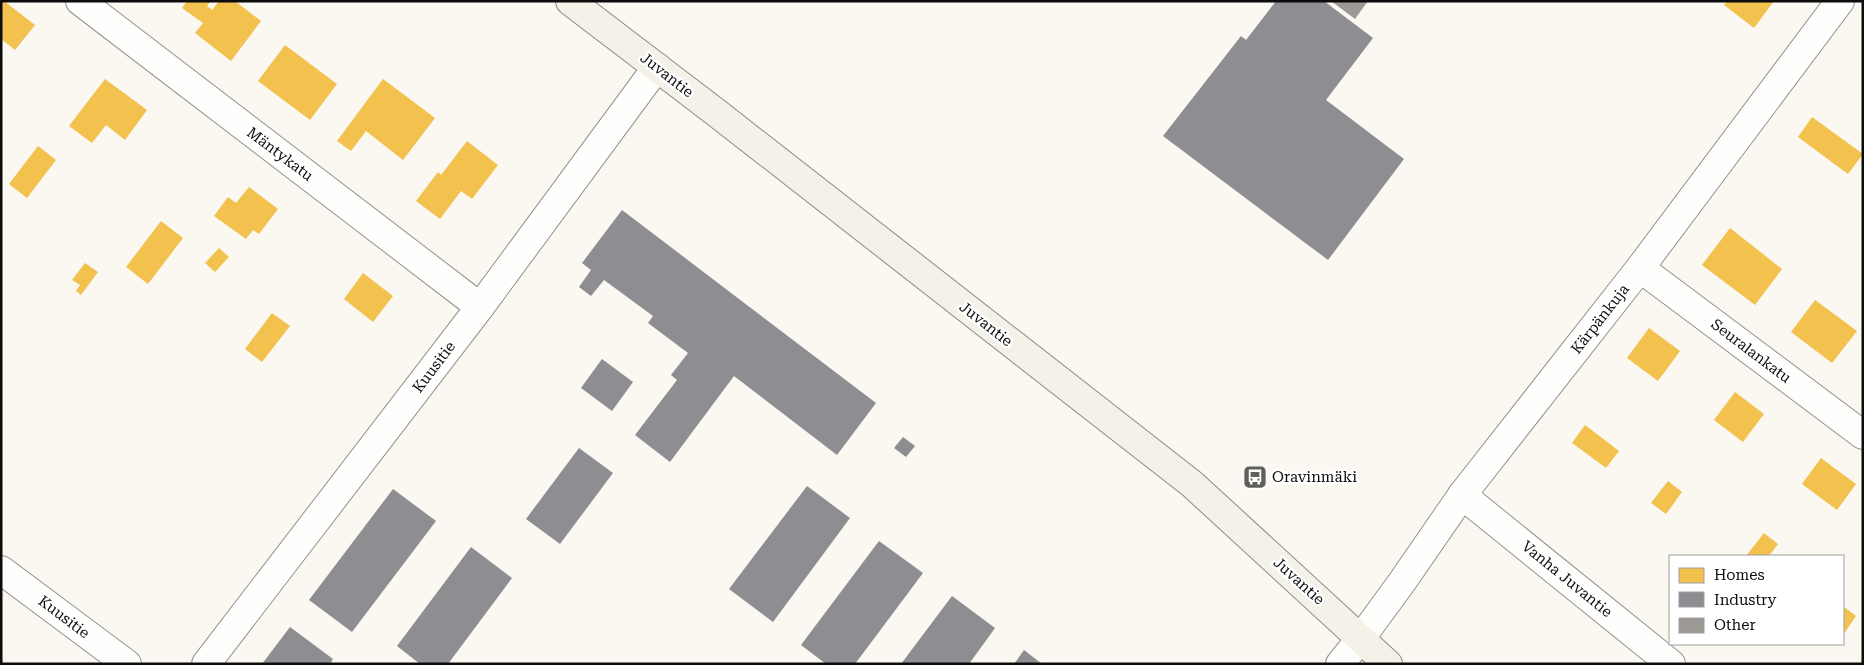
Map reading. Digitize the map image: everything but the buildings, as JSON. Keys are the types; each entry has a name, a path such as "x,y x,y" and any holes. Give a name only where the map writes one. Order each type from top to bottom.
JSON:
{"main road":[{"name":"Juvantie","path":"570,1 1192,484 1388,664"}],"street":[{"name":"Mäntykatu","path":"80,1 480,307"},
{"name":"Kärpänkuja","path":"1340,664 1402,582 1462,495 1640,268 1840,1"},
{"name":"Kuusitie","path":"206,664 480,307 657,67"},
{"name":"Seuralankatu","path":"1640,268 1863,435"},
{"name":"Vanha Juvantie","path":"1462,495 1671,664"},
{"name":"Kuusitie","path":"1,570 127,664"}],"place":[{"name":"Oravinmäki","path":"1255,477"}]}
